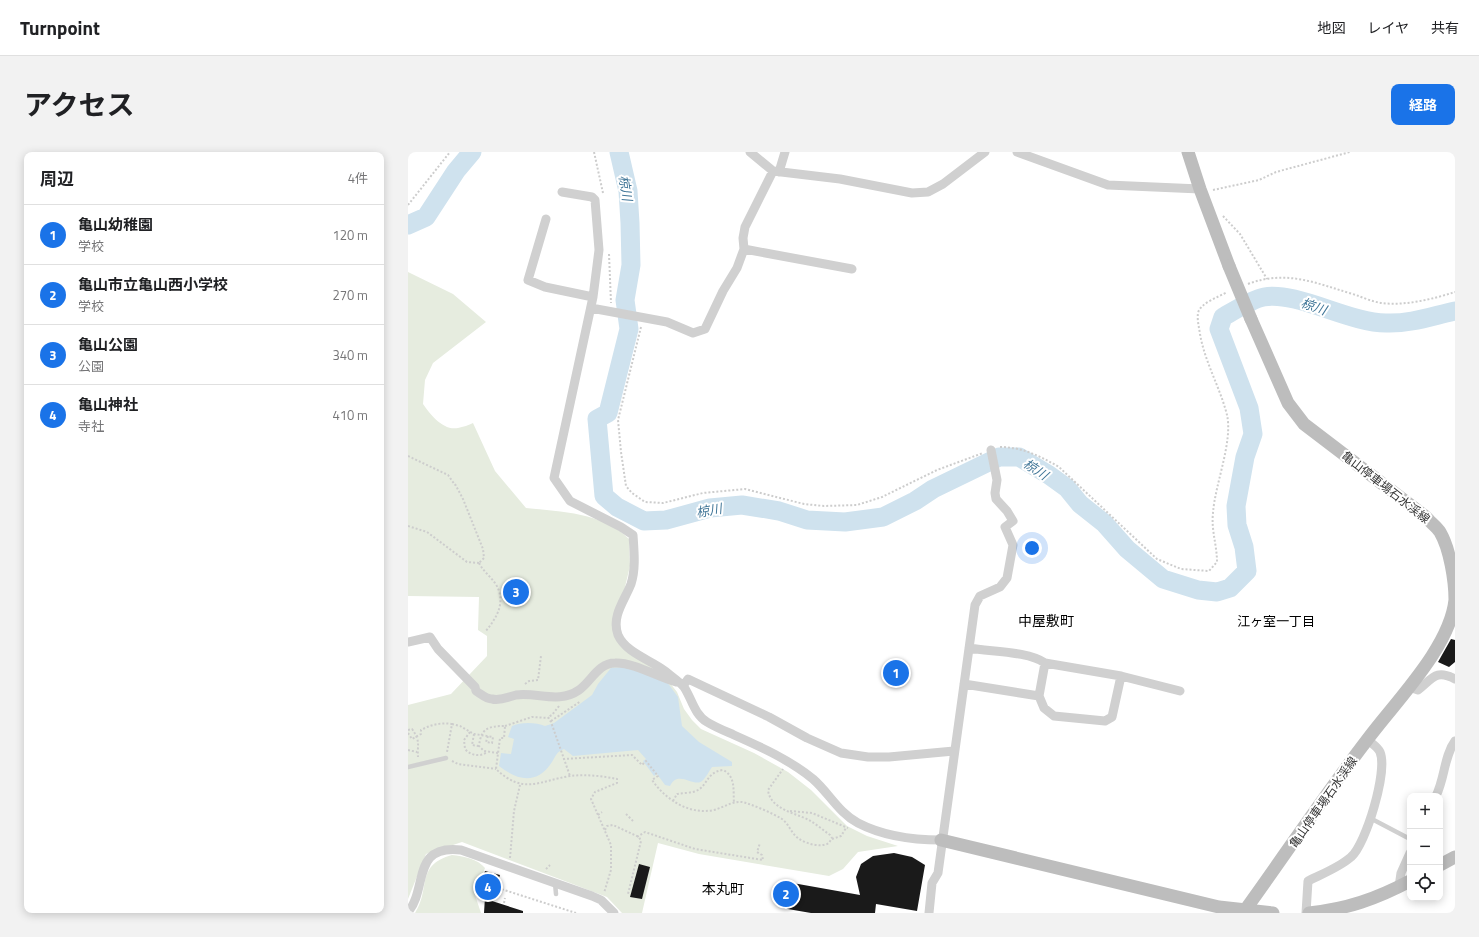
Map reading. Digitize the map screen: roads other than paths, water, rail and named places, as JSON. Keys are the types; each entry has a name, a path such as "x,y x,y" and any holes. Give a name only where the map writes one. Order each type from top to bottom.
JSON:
{"main road":[{"name":"亀山停車場石水渓線","path":"1188,152 1228,266 1288,404 1304,424 1426,517 1440,532 1449,556 1455,580 1455,600 1440,642 1423,669 1367,739 1245,911"},
{"path":"941,840 1219,907 1273,913"},
{"path":"1443,863 1455,857"},
{"path":"1309,913 1331,911 1364,903 1404,884"}],"street":[{"path":"750,152 776,171 840,179 912,193 928,192 943,184 985,152"},
{"path":"591,308 610,310 667,322 693,333 705,329 723,291 737,268 744,249 743,238 745,227 785,152"},
{"path":"1017,152 1108,185 1200,189"},
{"path":"562,192 592,198 597,204 599,250 591,308 554,478 570,501 621,526 633,535 633,568 631,583 618,611 617,633 625,646 654,663 680,684 697,714 705,721 762,748 796,767 814,780 840,809 858,823 885,834 927,840 941,840"},
{"path":"546,219 528,280 545,287 593,297"},
{"path":"744,249 852,269"},
{"path":"928,913 932,883 938,873 941,840 970,648 975,605 980,596 1000,587 1007,578 1013,545 1005,527 1013,520 1008,511 996,499 995,493 997,480 991,451"},
{"path":"408,642 430,637 438,649 475,687 476,691 486,698 501,700 522,695 557,698 565,696 578,691 603,666 613,662 626,664 680,684"},
{"path":"970,648 1040,659 1045,663 1121,676 1180,690"},
{"path":"1045,663 1039,696 1044,708 1054,716 1105,721 1112,717 1121,676"},
{"path":"1409,687 1418,690 1438,674 1445,673 1455,679"},
{"path":"680,684 688,679 769,717 807,738 841,753 868,757 882,757 954,751"},
{"path":"964,684 1039,696"},
{"path":"1306,913 1308,881 1350,858 1359,849 1374,809 1382,760 1380,751 1367,739"},
{"path":"1437,793 1448,761 1450,748 1455,740"},
{"path":"408,912 414,901 422,870 432,857 443,851 461,850 601,900 614,913"},
{"path":"1404,884 1401,873 1407,860"}],"lane":[{"path":"408,767 418,763 446,758"},
{"path":"1370,818 1407,837"},
{"path":"555,883 556,894"}],"water":[{"path":"611,668 631,668 667,682 678,697 682,726 699,742 732,762 732,766 712,767 705,778 699,783 677,779 673,781 670,786 665,785 657,774 654,776 643,761 646,759 638,750 573,756 564,749 558,753 546,769 540,774 527,778 513,775 499,766 501,753 511,754 514,739 508,737 512,726 528,723 545,726 554,723 592,695 598,684"}],"waterway":[{"name":"椋川","path":"408,225 426,217 456,171 472,152"},
{"name":"椋川","path":"619,152 628,191 630,223 631,265 625,300 629,329 608,413 597,419 604,496 617,507 644,521 666,520 710,508 742,505 779,511 807,520 845,522 883,517 915,501 933,489 999,457 1019,457 1067,488 1080,504 1104,523 1127,549 1163,579 1198,590 1217,592 1230,588 1247,571 1244,547 1237,525 1236,506 1245,457 1253,434 1249,408 1219,329 1223,317 1254,300 1264,297 1277,296 1307,303 1371,322 1395,323 1412,321 1455,311"}],"place":[{"name":"亀山公園","path":"516,592"},
{"name":"亀山幼稚園","path":"896,673"},
{"name":"亀山神社","path":"488,887"},
{"name":"亀山市立亀山西小学校","path":"786,894"}],"district":[{"name":"中屋敷町","path":"1046,620"},
{"name":"江ヶ室一丁目","path":"1276,621"},
{"name":"本丸町","path":"723,888"}]}
